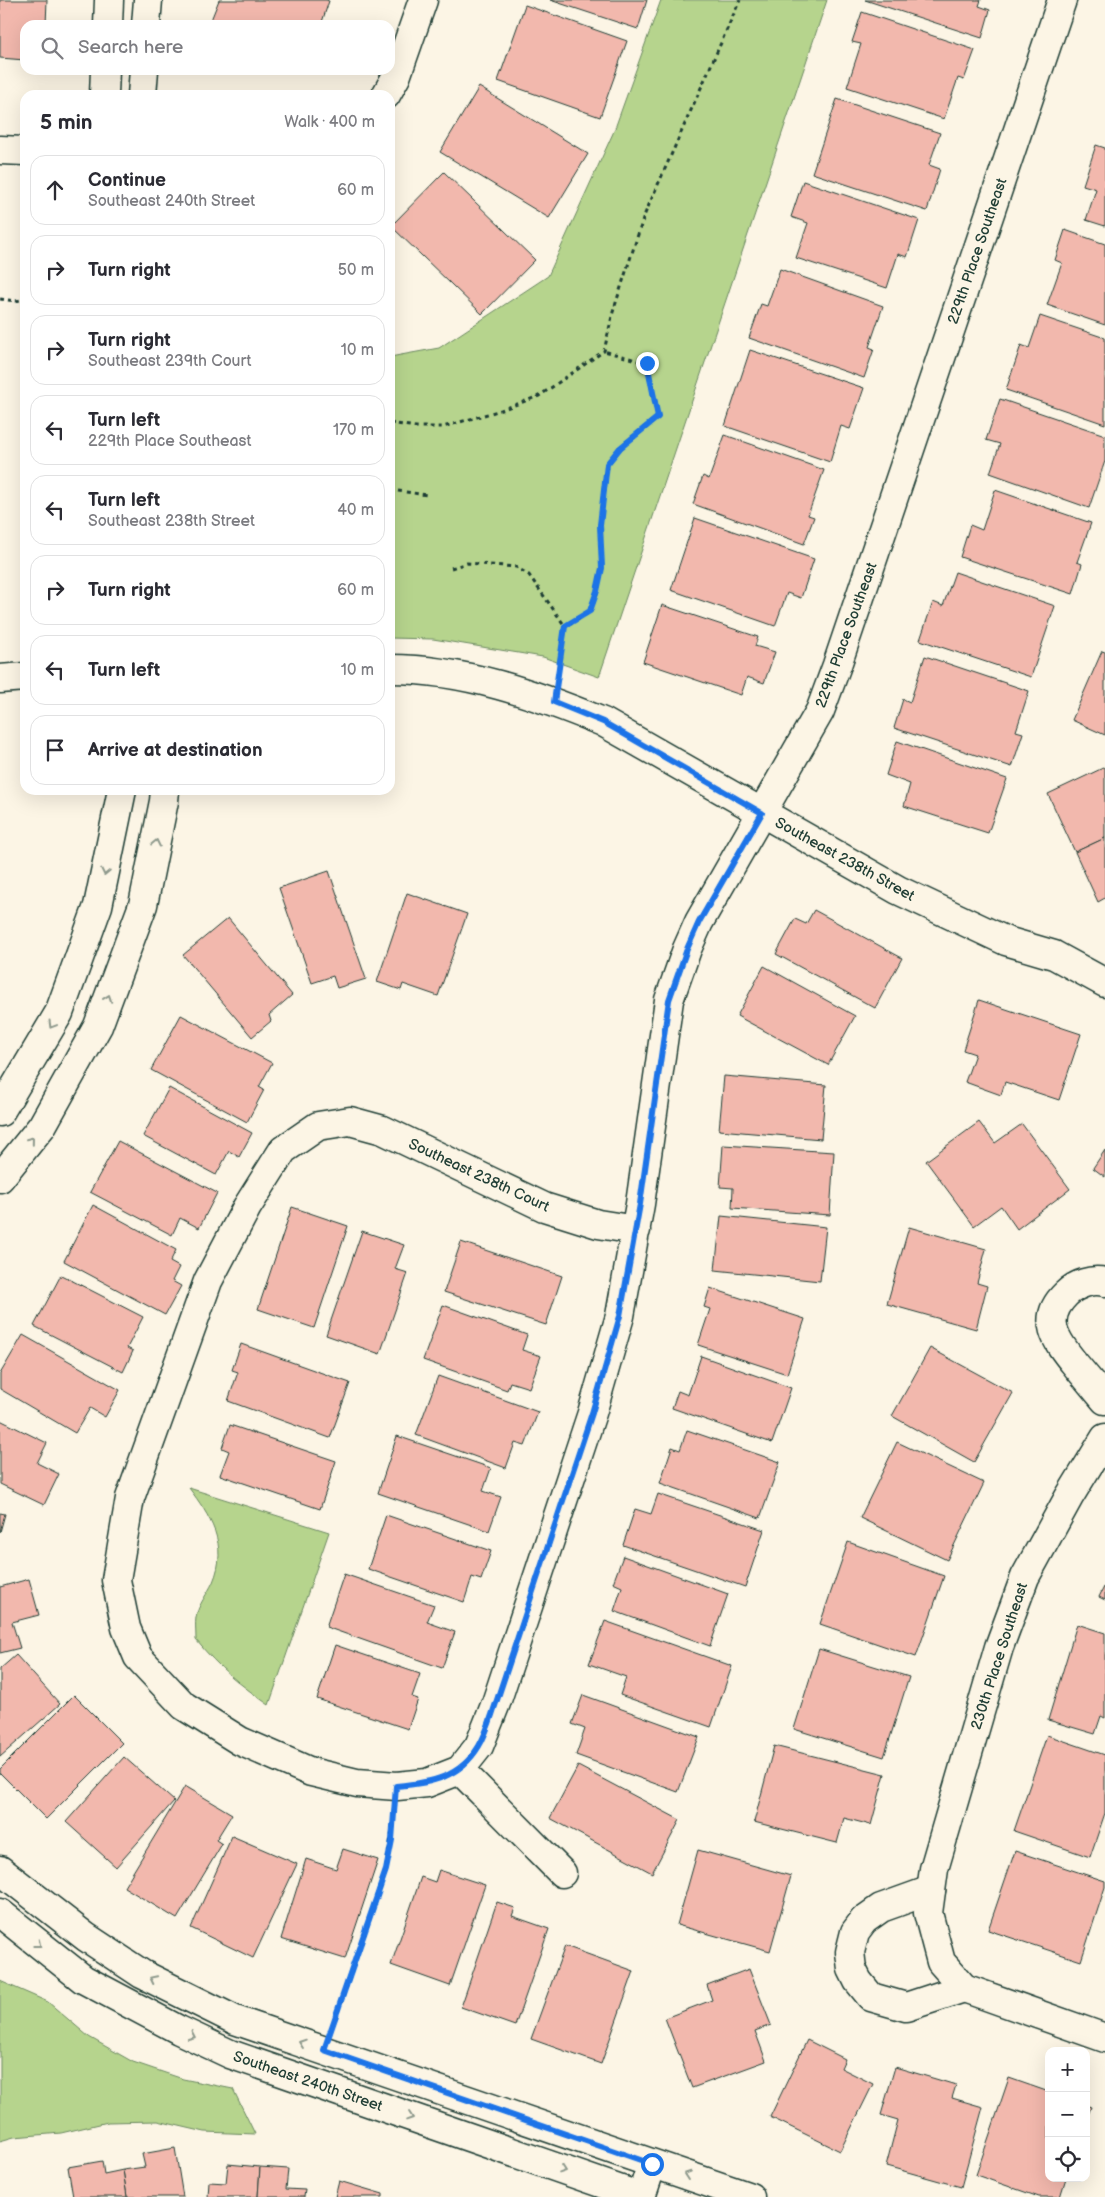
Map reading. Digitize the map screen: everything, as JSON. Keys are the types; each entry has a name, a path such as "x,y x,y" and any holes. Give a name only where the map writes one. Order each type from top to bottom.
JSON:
{"street":[{"path":"108,20 109,0"},
{"path":"146,20 148,0"},
{"path":"389,90 396,77 423,0"},
{"name":"229th Place Southeast","path":"460,1770 479,1746 496,1703 592,1413 620,1316 636,1230 669,1000 687,949 699,922 820,711 837,666 1062,0"},
{"path":"104,90 105,75"},
{"path":"142,90 144,75"},
{"path":"0,150 20,151"},
{"name":"Southeast 238th Street","path":"395,669 455,675 496,684 554,702 603,722 898,890 1006,941 1054,955 1105,983"},
{"path":"0,679 20,677"},
{"path":"0,1112 59,1013 98,906 121,795"},
{"path":"0,1178 42,1126 98,1026 143,905 165,795"},
{"name":"Southeast 238th Court","path":"396,1786 357,1783 311,1772 240,1741 184,1706 138,1657 126,1628 116,1580 133,1489 208,1281 247,1207 282,1150 318,1126 350,1121 383,1130 544,1207 598,1224 636,1230"},
{"path":"1105,1282 1096,1280 1074,1286 1057,1303 1051,1319 1057,1341 1105,1400"},
{"name":"230th Place Southeast","path":"964,1988 941,1962 933,1935 928,1912 934,1869 999,1647 1025,1577 1069,1497 1105,1438"},
{"path":"396,1786 427,1783 460,1770 562,1873"},
{"path":"0,1870 86,1937 142,1974 235,2020 750,2197"},
{"path":"930,1890 881,1908 864,1920 855,1932 850,1952 852,1969 858,1981 872,1997 906,2008 964,1988 1105,2038"},
{"name":"Southeast 240th Street","path":"0,1914 83,1979 179,2030 230,2054 641,2197"},
{"path":"641,2197 652,2164"}],"path":[{"path":"395,424 416,427 444,427 501,410 539,396 604,351 613,312 644,216 740,0"},
{"path":"0,299 20,300"},
{"path":"565,626 590,611 597,591 602,568 600,525 607,464 620,448 658,417 647,363 604,351"},
{"path":"395,491 428,495"},
{"path":"451,568 467,563 516,567 529,575 565,626 554,702"},
{"path":"324,2050 386,1870 392,1840 396,1786"}],"green space":[{"path":"661,0 827,0 599,677 543,657 433,639 395,638 395,356 439,348 548,276 614,131"},
{"path":"189,1488 329,1532 269,1705 230,1675 196,1640 197,1613 213,1582 219,1556 218,1543 210,1520"},
{"path":"0,1981 48,2002 89,2037 133,2062 183,2079 233,2089 255,2134 205,2132 158,2121 108,2122 61,2133 14,2137 0,2141"}],"building":[{"path":"0,0 47,0 46,20 20,20 20,60 0,58"},
{"path":"219,0 329,1 323,20 211,20"},
{"path":"550,0 647,0 638,29"},
{"path":"865,0 981,0 979,6 990,10 982,38"},
{"path":"525,5 627,41 600,117 498,81"},
{"path":"862,12 975,50 964,80 958,78 944,119 847,87 861,44 852,42"},
{"path":"479,87 588,154 549,218 440,152"},
{"path":"837,99 940,133 929,165 940,169 927,211 812,173"},
{"path":"1096,145 1105,148 1105,226 1086,220 1096,189 1083,185"},
{"path":"444,172 535,260 482,314 395,230 395,222"},
{"path":"803,181 919,220 907,257 898,254 887,288 796,258 808,223 791,217"},
{"path":"1065,230 1105,244 1105,325 1047,305 1062,263 1055,260"},
{"path":"780,269 883,306 869,347 874,349 864,378 749,338 761,304 767,306"},
{"path":"1040,316 1105,338 1105,424 1006,390 1021,345 1029,348"},
{"path":"750,350 864,388 850,429 841,426 830,462 725,426"},
{"path":"1000,399 1105,435 1105,461 1089,508 990,473 1000,444 986,440"},
{"path":"725,435 824,470 808,515 814,517 804,544 693,504 703,476 709,479"},
{"path":"995,490 1091,523 1077,562 1082,564 1073,594 960,557 970,525 982,530"},
{"path":"695,518 814,559 801,598 787,593 775,626 671,590"},
{"path":"955,572 1055,606 1031,677 920,640 933,602 943,606"},
{"path":"662,605 758,637 755,646 775,652 764,683 747,677 741,695 643,662"},
{"path":"1102,651 1105,652 1105,735 1072,720"},
{"path":"925,656 1029,691 1016,731 1023,733 1012,767 894,728 903,699 910,702"},
{"path":"897,741 1007,779 988,833 904,806 910,784 886,775"},
{"path":"1105,767 1105,838 1075,852 1048,794"},
{"path":"1105,838 1105,898 1098,902 1075,852"},
{"path":"329,871 366,979 337,988 333,976 312,983 279,888"},
{"path":"407,893 467,914 438,996 403,984 401,990 377,982"},
{"path":"814,910 902,958 875,1008 776,954 795,919 806,924"},
{"path":"228,918 292,995 269,1015 271,1021 252,1037 183,955"},
{"path":"764,966 855,1016 828,1065 737,1016"},
{"path":"979,1000 1081,1034 1059,1100 1005,1082 1001,1095 965,1082 975,1054 963,1050"},
{"path":"181,1015 272,1063 259,1087 264,1090 247,1122 151,1070"},
{"path":"724,1076 826,1085 821,1139 719,1130"},
{"path":"169,1088 252,1133 239,1157 229,1151 216,1175 143,1136"},
{"path":"979,1122 995,1143 1022,1124 1070,1189 1017,1229 1001,1206 974,1226 926,1161"},
{"path":"118,1141 217,1193 199,1228 180,1218 172,1235 90,1192"},
{"path":"723,1145 834,1152 830,1215 732,1208 733,1188 720,1187"},
{"path":"1105,1150 1105,1177 1093,1168"},
{"path":"93,1205 176,1250 170,1262 179,1267 172,1281 181,1286 165,1315 64,1261"},
{"path":"292,1207 348,1226 314,1328 258,1309"},
{"path":"721,1216 826,1227 820,1281 715,1270"},
{"path":"909,1227 986,1249 977,1283 987,1286 976,1329 887,1304"},
{"path":"362,1231 404,1245 395,1269 408,1273 380,1354 326,1335"},
{"path":"461,1242 562,1276 546,1325 444,1292"},
{"path":"61,1275 143,1317 127,1348 133,1351 123,1372 34,1326"},
{"path":"710,1288 805,1319 787,1374 698,1345 710,1309 704,1307"},
{"path":"443,1305 527,1335 522,1350 541,1356 529,1388 510,1382 507,1390 423,1360"},
{"path":"23,1335 120,1390 105,1417 90,1408 75,1433 0,1389 0,1374"},
{"path":"241,1344 350,1383 330,1438 228,1401 238,1372 232,1370"},
{"path":"930,1348 1013,1393 974,1462 892,1416"},
{"path":"701,1356 791,1388 772,1443 672,1408 678,1391 688,1395"},
{"path":"438,1376 538,1412 525,1446 515,1443 506,1468 416,1435"},
{"path":"0,1420 47,1443 37,1463 59,1474 44,1505 0,1484"},
{"path":"230,1425 336,1461 320,1509 220,1475 229,1451 222,1448"},
{"path":"687,1430 780,1462 760,1518 660,1483 672,1447 680,1450"},
{"path":"397,1436 491,1468 483,1491 501,1497 489,1531 378,1493"},
{"path":"897,1442 984,1483 947,1560 860,1518"},
{"path":"658,1494 764,1530 745,1587 623,1545 635,1509 651,1514"},
{"path":"0,1513 5,1514 0,1532"},
{"path":"386,1515 491,1551 481,1580 472,1577 464,1602 368,1569"},
{"path":"848,1542 944,1576 916,1657 820,1624"},
{"path":"623,1556 728,1594 710,1646 614,1611 622,1587 613,1583"},
{"path":"344,1574 434,1605 427,1622 455,1632 442,1668 326,1627"},
{"path":"29,1579 39,1615 12,1622 20,1648 0,1653 0,1587"},
{"path":"1105,1585 1105,1600 1099,1597"},
{"path":"605,1621 732,1666 711,1727 620,1695 626,1677 589,1664"},
{"path":"1077,1624 1105,1633 1105,1718 1101,1716 1095,1734 1048,1720"},
{"path":"335,1645 420,1674 412,1697 418,1699 408,1729 317,1699"},
{"path":"819,1649 909,1677 884,1757 794,1729"},
{"path":"16,1655 60,1704 0,1757 0,1669"},
{"path":"74,1695 122,1743 46,1819 0,1773 0,1769"},
{"path":"583,1695 699,1737 678,1792 576,1755 585,1729 572,1724"},
{"path":"1047,1735 1105,1755 1105,1813 1090,1857 1014,1831"},
{"path":"774,1746 885,1774 871,1825 844,1818 837,1843 754,1822"},
{"path":"124,1757 174,1801 116,1867 66,1822"},
{"path":"578,1766 680,1820 652,1873 550,1818"},
{"path":"185,1786 232,1814 216,1840 222,1844 177,1919 124,1887"},
{"path":"232,1836 297,1864 253,1958 191,1928"},
{"path":"343,1849 378,1860 345,1959 281,1939 306,1859 336,1869"},
{"path":"698,1850 791,1876 770,1951 677,1925"},
{"path":"1015,1851 1105,1881 1105,1887 1081,1961 988,1930"},
{"path":"439,1870 485,1885 450,1986 391,1965 421,1877 435,1882"},
{"path":"497,1902 515,1908 512,1916 549,1929 515,2026 461,2007"},
{"path":"565,1946 634,1971 601,2064 531,2039"},
{"path":"749,1969 771,2025 755,2031 766,2061 692,2088 665,2018 712,2000 707,1985"},
{"path":"807,2040 845,2059 841,2068 873,2084 840,2151 770,2117"},
{"path":"895,2067 956,2085 952,2098 983,2107 961,2187 886,2166 898,2120 881,2115"},
{"path":"1009,2078 1045,2091 1045,2182 1065,2182 1060,2197 1039,2197 976,2175"},
{"path":"175,2148 183,2197 127,2197 123,2170 145,2167 142,2154"},
{"path":"102,2161 104,2174 123,2170 127,2197 73,2197 68,2167"},
{"path":"228,2164 260,2167 258,2197 208,2197 209,2182 226,2183"},
{"path":"260,2167 288,2169 286,2189 305,2190 304,2197 258,2197"},
{"path":"339,2181 383,2194 383,2197 335,2197"}],"route":[{"path":"647,363 658,417 620,448 607,464 600,525 602,568 597,591 590,611 565,626 554,702 603,722 762,813 699,922 687,949 669,1000 640,1204 620,1316 592,1413 496,1703 479,1746 460,1770 427,1783 396,1786 392,1840 386,1870 324,2050 652,2164"}]}
